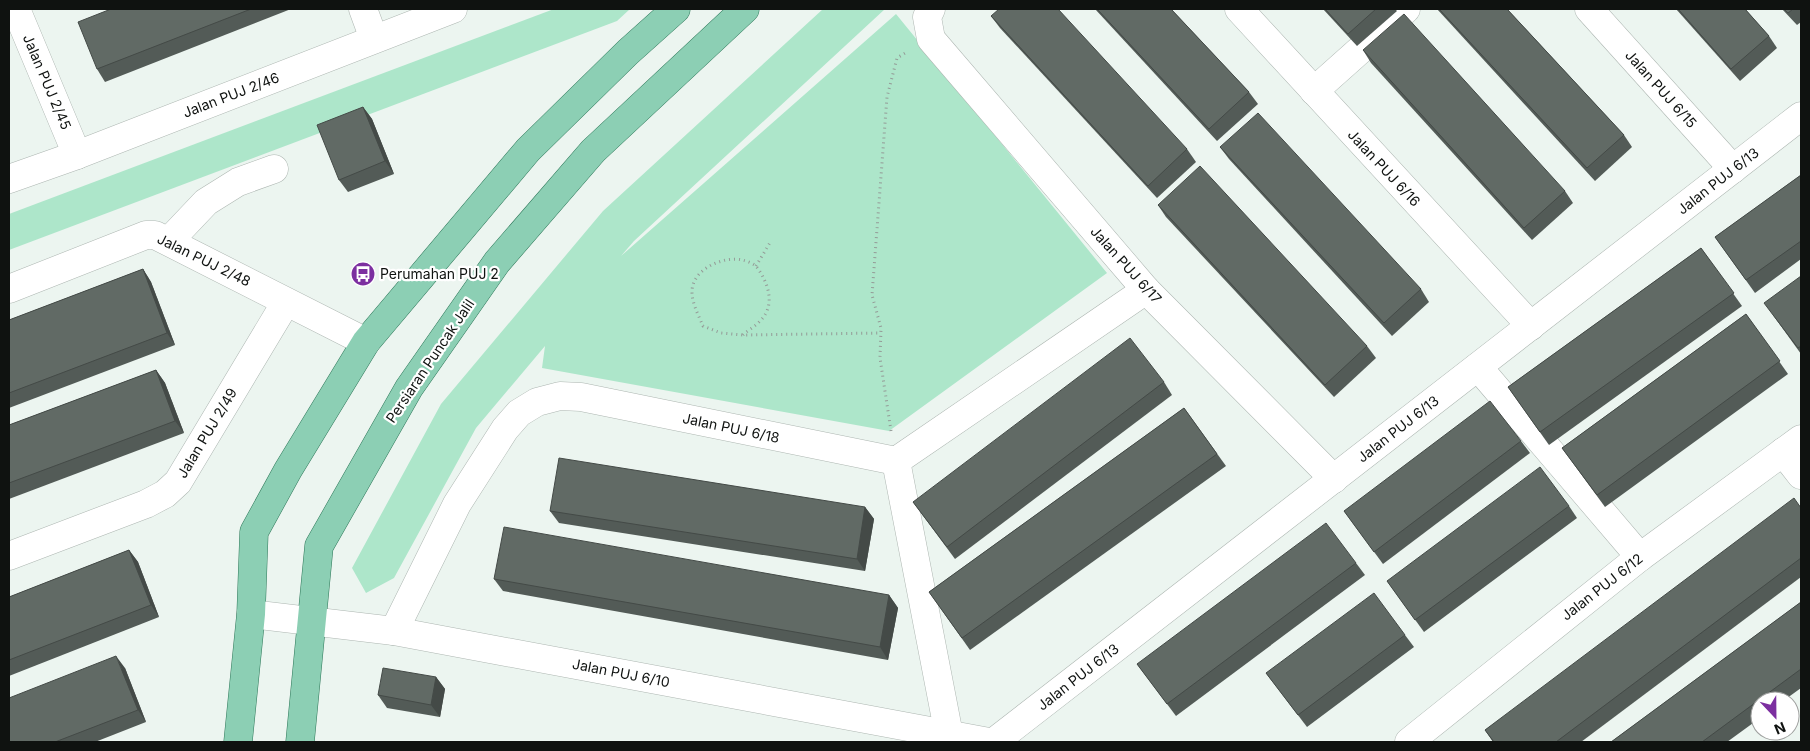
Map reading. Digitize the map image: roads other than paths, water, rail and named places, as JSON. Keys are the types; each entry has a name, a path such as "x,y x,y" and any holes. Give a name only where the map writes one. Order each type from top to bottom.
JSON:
{"main road":[{"path":"238,742 251,614 254,532 288,470 366,342 528,150 628,52 676,9"},
{"name":"Persiaran Puncak Jalil","path":"300,742 318,546 409,388 497,262 593,150 745,9"}],"street":[{"name":"Jalan PUJ 2/45","path":"16,9 77,155"},
{"path":"363,9 374,39"},
{"name":"Jalan PUJ 2/46","path":"9,179 77,155 453,9"},
{"name":"Jalan PUJ 6/17","path":"931,9 927,18 930,39 1146,290 1334,479"},
{"name":"Jalan PUJ 6/16","path":"1238,9 1531,326"},
{"path":"1314,91 1406,9"},
{"name":"Jalan PUJ 6/15","path":"1589,9 1733,169"},
{"name":"Jalan PUJ 6/13","path":"994,742 1801,116"},
{"path":"169,241 206,202 238,182 274,169"},
{"name":"Jalan PUJ 2/48","path":"9,289 146,236 155,235 366,342"},
{"path":"949,735 896,461 1146,290"},
{"name":"Jalan PUJ 2/49","path":"9,556 146,504 165,494 178,482 286,302"},
{"path":"1478,367 1640,557"},
{"name":"Jalan PUJ 6/18","path":"394,631 457,504 505,429 519,413 537,402 560,396 581,397 896,461"},
{"path":"1792,446 1801,474"},
{"name":"Jalan PUJ 6/12","path":"1409,742 1640,557 1792,446"},
{"name":"Jalan PUJ 6/10","path":"251,614 394,631 989,742"}],"place":[{"name":"Perumahan PUJ 2","path":"363,274"}]}
